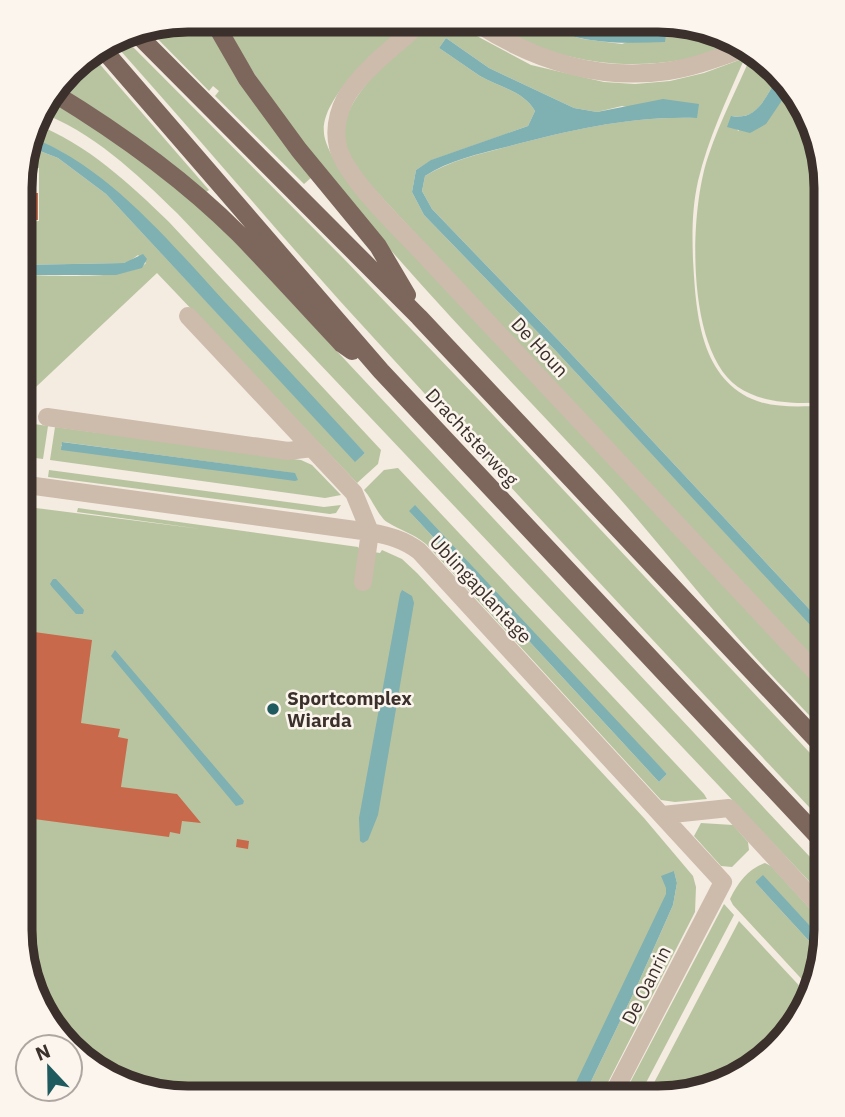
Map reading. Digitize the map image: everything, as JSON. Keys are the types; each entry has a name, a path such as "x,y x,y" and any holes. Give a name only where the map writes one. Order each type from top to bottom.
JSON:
{"main road":[{"path":"220,32 247,79 299,150 378,246 419,317"},
{"path":"142,39 419,317 813,737"},
{"name":"Drachtsterweg","path":"107,54 380,371 813,831"},
{"path":"61,97 92,116 186,187 238,233 342,344 380,371"}],"street":[{"name":"De Houn","path":"411,32 353,87 341,108 336,128 337,138 339,149 349,169 368,194 813,670"},
{"path":"490,32 535,55 567,65 605,72 635,74 668,71 701,64 734,52"},
{"path":"188,316 354,493 370,532 363,582"},
{"path":"47,417 288,451 312,448"},
{"name":"Ublingaplantage","path":"31,486 370,532 407,542 723,882 718,892"},
{"path":"663,815 729,808 813,899"},
{"name":"De Oanrin","path":"617,1086 718,892"}],"green space":[{"path":"212,32 257,105 312,177 304,184 215,96 219,91 213,86 209,91 154,36"},
{"path":"228,32 398,32 352,76 330,108 324,124 325,139 341,170 363,198 813,681 813,719 742,643 613,491 398,258 306,146"},
{"path":"425,32 471,32 531,65 604,82 635,84 670,81 704,73 742,59 707,150 696,191 693,250 696,299 699,320 711,358 734,388 752,399 769,404 814,406 813,614 432,209 422,191 425,176 454,162 485,152 600,125 648,119 697,118 622,106 597,112 574,108 489,68 446,38 439,48 480,76 518,94 535,111 528,126 432,160 416,170 412,192 424,215 555,350 813,627 813,661 374,189 353,161 344,137 348,114 367,83 396,53"},
{"path":"509,32 559,32 583,39 622,44 657,32 698,37 723,46 681,60 608,63 560,54"},
{"path":"129,43 346,261 813,756 813,811 521,498 340,301 118,48"},
{"path":"97,61 209,190 203,194 64,93 77,77"},
{"path":"749,61 774,84 755,111 741,117 732,116 738,131 784,97 805,138 814,188 814,402 769,400 748,393 738,387 721,369 708,343 700,312 695,242 702,178 718,129"},
{"path":"58,102 145,163 233,240 813,860 813,885 177,213 113,155 49,116"},
{"path":"43,127 90,154 169,222 381,450 378,464 357,483 157,273 31,392 31,275 106,275 137,269 146,263 138,255 124,263 31,265 31,221 39,221 39,168 33,168 36,150 58,158 106,194 355,461 365,453 113,189 62,152 39,141"},
{"path":"31,424 48,426 43,459 31,457"},
{"path":"55,427 301,460 312,465 341,495 325,498 50,460","holes":["63,442 294,473 61,446"]},
{"path":"398,468 707,799 675,802 661,800 426,544 384,520 364,490 384,470","holes":["409,511 667,774 659,782"]},
{"path":"49,470 324,507 341,505 336,513 330,514 48,477"},
{"name":"Sportcomplex Wiarda","path":"31,507 201,529 77,512 78,508 358,547 360,550 380,553 382,550 402,559 417,573 644,818 693,876 696,887 695,912 606,1086 589,1086 673,905 677,883 674,871 675,893 581,1086 188,1086 147,1080 110,1065 84,1046 84,1033 71,1033 52,1007 40,979 33,950"},
{"path":"701,823 733,825 748,842 749,850 732,867 721,866 694,836"},
{"path":"765,863 771,866 813,912 813,929 763,876 755,882 812,944 804,982 730,899 736,887 753,869"},
{"path":"724,904 734,915 644,1086 628,1086"},
{"path":"739,921 801,988 797,998 775,1032 744,1059 717,1074 698,1080 652,1086"}],"water":[{"path":"558,32 666,32 665,42 632,43"},
{"path":"446,38 489,68 574,108 597,112 663,99 699,104 697,118 648,119 601,125 464,158 425,176 422,191 432,209 813,614 813,628 555,350 424,215 412,192 416,170 431,160 528,126 535,111 518,94 480,76 439,48"},
{"path":"774,84 784,97 766,124 750,133 727,127 731,116 748,115 765,99"},
{"path":"39,141 58,149 84,166 135,207 365,453 355,462 106,194 58,158 36,150"},
{"path":"143,254 147,259 142,268 116,275 31,275 31,265 124,263"},
{"path":"62,442 295,473 298,480 61,450"},
{"path":"415,505 667,774 659,782 409,511"},
{"path":"56,579 84,610 83,614 76,614 52,587 50,584"},
{"path":"402,590 412,596 414,603 378,815 368,840 363,843 360,841 359,818"},
{"path":"115,650 244,801 243,804 236,806 111,656"},
{"path":"674,871 677,883 673,905 589,1086 574,1086 666,894 661,876"},
{"path":"763,875 813,929 812,944 755,882"}],"building":[{"path":"31,193 38,193 38,220 31,220"},
{"path":"31,632 92,640 81,723 120,729 118,737 128,739 121,787 177,794 201,823 182,821 180,834 170,832 169,837 31,819"},
{"path":"237,839 249,841 248,849 236,847"}],"place":[{"name":"Sportcomplex Wiarda","path":"273,709"}]}
